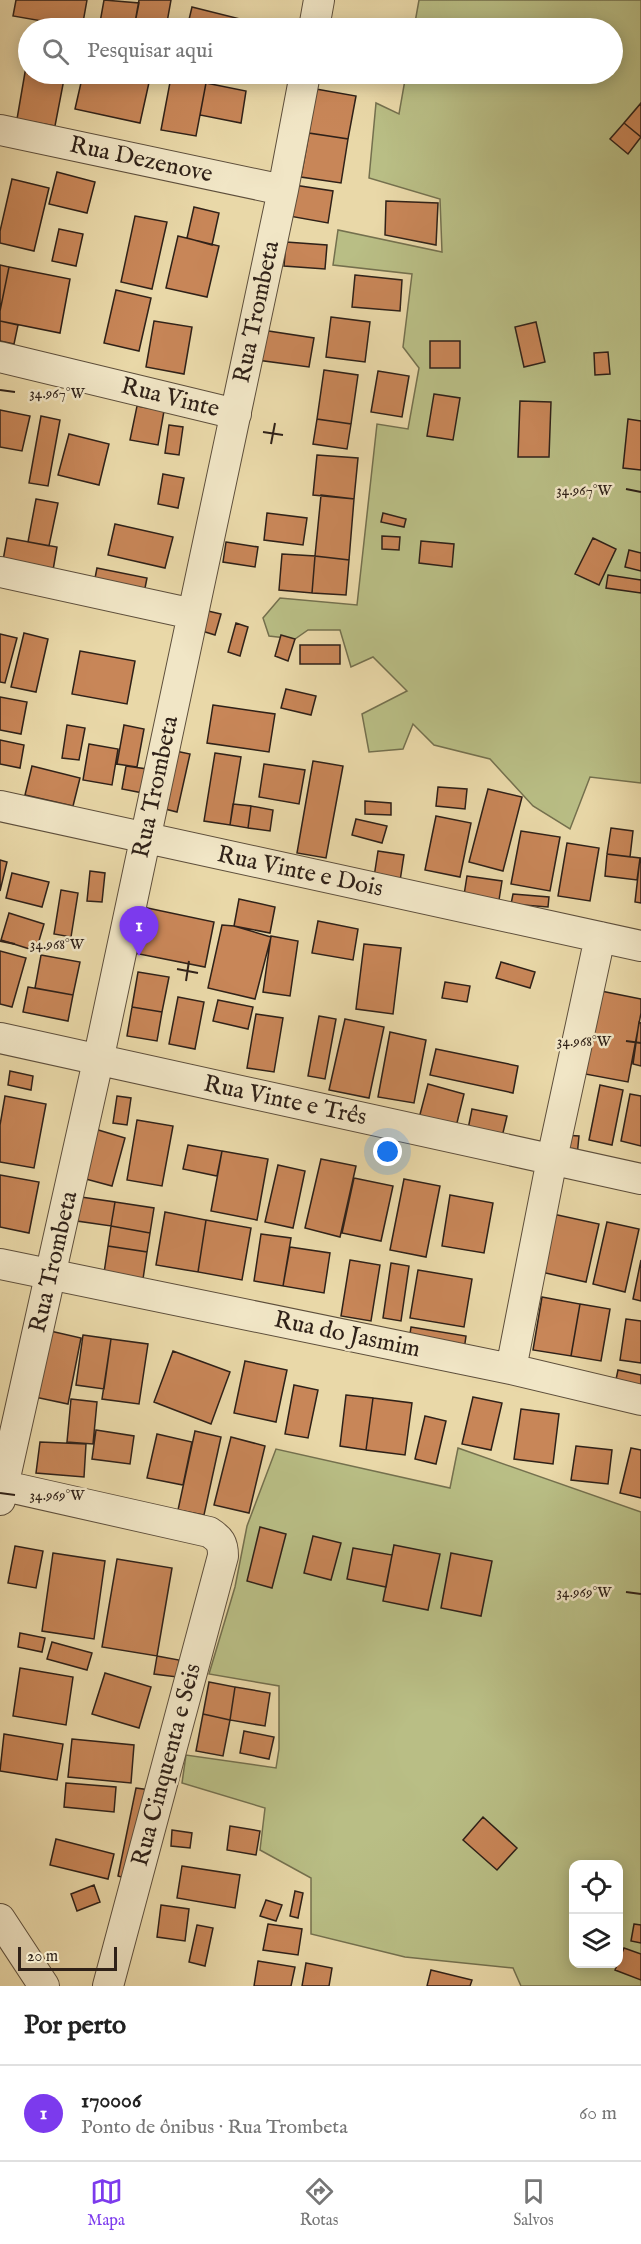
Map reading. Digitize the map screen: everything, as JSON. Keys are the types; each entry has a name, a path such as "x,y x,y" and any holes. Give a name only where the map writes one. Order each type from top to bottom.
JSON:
{"street":[{"path":"316,18 319,0"},
{"name":"Rua Trombeta","path":"1,1490 51,1274 146,838 283,190 303,84"},
{"name":"Rua Dezenove","path":"0,130 283,190"},
{"name":"Rua Vinte","path":"0,357 236,414"},
{"path":"0,572 193,614"},
{"name":"Rua Vinte e Dois","path":"0,806 641,946"},
{"path":"511,1369 552,1159 600,937"},
{"name":"Rua Vinte e Três","path":"0,1038 641,1179"},
{"name":"Rua do Jasmim","path":"0,1264 511,1369 641,1400"},
{"name":"Rua Cinquenta e Seis","path":"1,1490 209,1532 218,1537 223,1545 223,1556 108,1986"},
{"path":"0,1919 44,1986"}],"green space":[{"path":"419,0 641,0 641,783 590,777 570,829 533,806 490,759 434,745 413,724 403,749 369,752 362,714 407,691 373,657 351,667 340,630 308,630 295,639 269,636 263,618 280,598 357,605 377,424 408,429 419,368 403,347 412,274 333,265 338,230 442,252 440,199 369,178 376,103 399,114 404,84 623,84 623,18 416,18"},
{"path":"458,1448 641,1512 641,1986 521,1986 513,1968 405,1957 311,1934 311,1878 260,1850 265,1808 182,1783 186,1755 276,1768 279,1749 279,1686 209,1674 235,1587 247,1526 276,1449 450,1488"}],"building":[{"path":"16,0 87,0 84,18 13,16"},
{"path":"104,0 139,3 136,18 101,18"},
{"path":"139,0 171,0 168,18 136,18"},
{"path":"192,7 236,18 189,18"},
{"path":"23,84 63,84 55,126 17,119"},
{"path":"81,84 149,84 140,123 75,109"},
{"path":"170,84 206,84 196,136 161,130"},
{"path":"206,84 246,91 241,123 200,115"},
{"path":"316,89 356,96 348,139 309,133"},
{"path":"641,103 641,137 624,123"},
{"path":"624,123 641,137 628,154 610,139"},
{"path":"309,133 348,139 341,183 301,177"},
{"path":"57,172 95,182 87,213 49,204"},
{"path":"12,179 49,188 34,251 0,243 0,231"},
{"path":"294,185 333,191 328,223 289,216"},
{"path":"386,201 438,203 436,245 385,235"},
{"path":"194,207 219,213 212,245 187,238"},
{"path":"135,216 167,222 152,289 121,282"},
{"path":"59,229 83,234 76,266 52,261"},
{"path":"178,236 219,246 207,297 166,288"},
{"path":"286,242 327,245 325,269 284,266"},
{"path":"0,265 9,267 0,311"},
{"path":"9,267 70,279 60,333 0,321"},
{"path":"355,275 402,280 400,311 352,307"},
{"path":"116,290 151,298 139,351 104,343"},
{"path":"331,317 370,322 365,362 326,357"},
{"path":"0,321 18,325 14,344 0,341"},
{"path":"154,321 192,327 184,374 146,367"},
{"path":"536,322 545,362 524,367 515,327"},
{"path":"262,330 314,338 309,367 257,360"},
{"path":"430,341 460,341 460,368 430,368"},
{"path":"608,352 610,374 595,375 594,353"},
{"path":"324,370 358,375 351,424 317,419"},
{"path":"378,371 409,376 402,417 371,412"},
{"path":"434,394 460,398 453,440 427,436"},
{"path":"520,401 551,402 549,457 518,457"},
{"path":"137,406 164,411 158,445 130,440"},
{"path":"0,410 30,416 22,451 0,447"},
{"path":"41,416 60,420 48,486 29,483"},
{"path":"317,419 351,424 347,449 313,444"},
{"path":"628,419 641,421 641,470 623,468"},
{"path":"169,425 183,427 179,455 165,453"},
{"path":"69,434 109,444 99,485 58,475"},
{"path":"317,455 358,458 354,499 313,495"},
{"path":"163,474 184,478 178,508 158,504"},
{"path":"321,495 354,499 349,560 315,556"},
{"path":"36,499 58,503 49,546 28,542"},
{"path":"267,513 307,518 303,545 264,540"},
{"path":"383,513 406,519 404,527 381,522"},
{"path":"115,524 173,537 165,568 108,555"},
{"path":"382,536 400,537 399,550 382,549"},
{"path":"7,538 57,547 52,576 2,566"},
{"path":"593,538 616,549 599,585 575,574"},
{"path":"421,541 454,544 452,567 419,563"},
{"path":"226,542 258,547 255,567 223,562"},
{"path":"629,550 641,553 641,571 625,567"},
{"path":"282,554 315,556 312,593 279,590"},
{"path":"315,556 349,560 346,595 312,593"},
{"path":"97,568 147,578 143,598 93,588"},
{"path":"608,575 641,580 641,593 606,588"},
{"path":"208,611 221,614 215,635 202,631"},
{"path":"236,623 248,627 240,656 228,652"},
{"path":"24,633 48,639 36,692 11,687"},
{"path":"0,634 17,638 5,683 0,682"},
{"path":"281,635 295,639 288,661 275,656"},
{"path":"300,645 340,645 340,664 300,664"},
{"path":"80,651 135,661 127,704 72,694"},
{"path":"286,689 316,696 311,715 281,708"},
{"path":"0,697 27,702 21,734 0,730"},
{"path":"213,705 275,714 269,752 207,743"},
{"path":"67,725 85,728 79,760 62,758"},
{"path":"124,725 144,729 137,767 117,764"},
{"path":"0,740 24,745 20,768 0,764"},
{"path":"89,744 118,749 112,785 83,780"},
{"path":"171,750 190,754 177,812 157,807"},
{"path":"215,753 241,757 230,825 204,821"},
{"path":"313,761 343,766 326,858 297,853"},
{"path":"264,764 305,770 299,804 259,797"},
{"path":"32,766 80,778 73,806 25,795"},
{"path":"126,766 147,769 143,793 122,789"},
{"path":"438,787 467,789 465,809 436,806"},
{"path":"488,789 522,797 503,871 469,862"},
{"path":"365,801 391,803 391,815 365,814"},
{"path":"233,804 251,806 248,828 230,825"},
{"path":"251,806 273,810 270,831 248,828"},
{"path":"436,816 471,823 460,877 425,870"},
{"path":"356,819 387,826 382,843 352,835"},
{"path":"611,828 633,831 630,857 607,854"},
{"path":"521,831 560,837 550,891 511,884"},
{"path":"567,843 599,848 590,901 558,896"},
{"path":"378,851 404,855 400,881 374,877"},
{"path":"607,854 640,858 637,880 605,876"},
{"path":"641,858 641,903 635,902"},
{"path":"0,860 7,862 0,891"},
{"path":"90,871 105,873 102,902 87,901"},
{"path":"12,873 49,882 42,907 6,898"},
{"path":"467,876 502,881 499,900 464,895"},
{"path":"61,890 78,893 71,937 54,934"},
{"path":"513,894 549,897 548,907 511,904"},
{"path":"239,899 275,907 270,933 234,926"},
{"path":"138,906 214,922 205,967 129,952"},
{"path":"9,913 44,924 36,951 1,940"},
{"path":"318,921 358,929 353,960 312,953"},
{"path":"222,925 234,926 271,937 255,999 208,988"},
{"path":"271,936 298,941 290,996 263,992"},
{"path":"364,944 401,948 393,1014 356,1009"},
{"path":"0,951 26,958 12,1007 0,1004"},
{"path":"41,955 80,962 73,995 35,988"},
{"path":"501,962 535,972 530,988 496,978"},
{"path":"138,972 169,977 162,1012 132,1007"},
{"path":"445,982 470,986 467,1002 442,998"},
{"path":"28,987 73,995 68,1021 23,1012"},
{"path":"601,991 641,999 641,1013 628,1082 585,1074"},
{"path":"178,997 204,1002 195,1049 169,1044"},
{"path":"218,1000 253,1007 248,1029 213,1021"},
{"path":"132,1007 162,1012 157,1041 127,1036"},
{"path":"256,1014 283,1018 274,1072 247,1068"},
{"path":"319,1016 336,1019 325,1079 308,1076"},
{"path":"345,1019 384,1027 369,1098 329,1090"},
{"path":"639,1022 641,1023 641,1066 633,1064"},
{"path":"390,1032 426,1040 414,1103 378,1097"},
{"path":"436,1049 518,1066 513,1093 430,1075"},
{"path":"10,1071 33,1076 31,1090 8,1085"},
{"path":"428,1084 464,1094 455,1131 418,1122"},
{"path":"600,1085 623,1090 612,1145 589,1140"},
{"path":"630,1094 641,1096 641,1146 621,1141"},
{"path":"5,1096 46,1104 34,1168 0,1162 0,1125"},
{"path":"117,1096 131,1098 127,1125 113,1123"},
{"path":"472,1109 507,1116 501,1141 467,1134"},
{"path":"137,1120 173,1126 162,1186 127,1180"},
{"path":"95,1129 125,1138 112,1186 82,1178"},
{"path":"563,1135 579,1136 577,1156 562,1154"},
{"path":"188,1145 222,1151 217,1176 183,1169"},
{"path":"222,1151 268,1159 257,1220 211,1211"},
{"path":"321,1159 356,1166 340,1237 305,1228"},
{"path":"278,1165 305,1171 293,1228 265,1222"},
{"path":"0,1175 39,1182 29,1233 0,1227"},
{"path":"354,1178 393,1186 381,1241 342,1233"},
{"path":"404,1179 440,1186 426,1257 390,1250"},
{"path":"450,1195 493,1203 484,1253 442,1246"},
{"path":"81,1197 115,1202 111,1226 77,1221"},
{"path":"115,1202 154,1208 150,1233 111,1226"},
{"path":"165,1212 206,1220 198,1272 156,1265"},
{"path":"553,1214 599,1224 586,1282 541,1272"},
{"path":"206,1220 251,1228 242,1280 198,1272"},
{"path":"607,1222 639,1229 625,1292 593,1284"},
{"path":"111,1226 150,1233 147,1252 108,1246"},
{"path":"261,1234 291,1238 283,1286 254,1281"},
{"path":"108,1246 147,1252 143,1279 104,1273"},
{"path":"290,1247 330,1253 324,1293 283,1286"},
{"path":"350,1260 380,1265 371,1321 341,1316"},
{"path":"641,1260 641,1301 633,1299"},
{"path":"391,1263 409,1266 401,1321 383,1318"},
{"path":"418,1270 472,1279 464,1327 410,1318"},
{"path":"542,1297 580,1304 571,1356 533,1350"},
{"path":"580,1304 610,1309 601,1361 571,1356"},
{"path":"626,1319 641,1321 641,1363 620,1360"},
{"path":"411,1327 466,1336 464,1350 409,1341"},
{"path":"46,1330 81,1338 68,1404 30,1396"},
{"path":"83,1335 111,1339 104,1389 76,1385"},
{"path":"111,1339 148,1344 139,1404 102,1399"},
{"path":"173,1351 230,1372 211,1424 154,1402"},
{"path":"245,1361 287,1370 276,1422 234,1413"},
{"path":"618,1370 641,1375 641,1395 614,1389"},
{"path":"294,1385 318,1390 308,1438 285,1434"},
{"path":"346,1395 373,1398 366,1450 340,1446"},
{"path":"473,1397 502,1403 491,1450 462,1444"},
{"path":"373,1398 412,1403 405,1455 366,1450"},
{"path":"71,1399 97,1402 93,1444 67,1442"},
{"path":"521,1409 559,1414 553,1464 514,1459"},
{"path":"425,1416 446,1421 436,1464 415,1459"},
{"path":"96,1430 134,1436 130,1464 92,1459"},
{"path":"195,1431 221,1437 204,1515 178,1510"},
{"path":"157,1434 192,1442 183,1485 147,1478"},
{"path":"231,1437 265,1446 249,1513 214,1505"},
{"path":"40,1442 86,1444 84,1477 36,1473"},
{"path":"576,1446 612,1450 608,1484 571,1480"},
{"path":"631,1448 641,1450 641,1498 620,1493"},
{"path":"260,1527 286,1534 272,1588 247,1581"},
{"path":"313,1536 341,1543 331,1580 304,1573"},
{"path":"394,1545 440,1554 428,1610 383,1601"},
{"path":"15,1546 43,1551 36,1588 8,1583"},
{"path":"353,1548 392,1555 386,1587 347,1579"},
{"path":"53,1553 105,1561 94,1639 42,1631"},
{"path":"451,1553 492,1561 481,1616 441,1608"},
{"path":"117,1559 172,1568 157,1656 102,1647"},
{"path":"20,1633 45,1638 42,1652 18,1647"},
{"path":"52,1642 92,1653 87,1670 47,1659"},
{"path":"157,1656 179,1660 177,1677 154,1674"},
{"path":"20,1668 73,1677 66,1725 13,1716"},
{"path":"105,1673 151,1687 139,1728 92,1714"},
{"path":"209,1682 235,1687 230,1720 203,1714"},
{"path":"235,1687 270,1693 265,1726 230,1720"},
{"path":"203,1714 230,1720 223,1756 196,1751"},
{"path":"244,1731 274,1737 269,1759 240,1753"},
{"path":"4,1734 63,1744 57,1780 0,1771"},
{"path":"72,1739 134,1745 131,1783 68,1777"},
{"path":"66,1783 116,1787 114,1812 64,1807"},
{"path":"136,1788 150,1790 132,1880 118,1876"},
{"path":"483,1817 517,1848 497,1870 463,1840"},
{"path":"230,1826 260,1831 256,1855 227,1850"},
{"path":"172,1830 192,1833 190,1848 171,1846"},
{"path":"56,1839 114,1854 108,1879 50,1865"},
{"path":"182,1866 240,1875 235,1908 177,1898"},
{"path":"94,1885 100,1902 77,1911 71,1894"},
{"path":"295,1891 303,1893 298,1918 290,1916"},
{"path":"266,1900 282,1905 276,1921 260,1916"},
{"path":"161,1905 189,1909 185,1941 157,1937"},
{"path":"268,1924 302,1929 298,1955 263,1950"},
{"path":"634,1924 641,1925 641,1943 631,1941"},
{"path":"197,1925 213,1928 205,1966 189,1962"},
{"path":"624,1948 641,1954 641,1980 615,1970 623,1968"},
{"path":"258,1961 295,1967 291,1986 254,1986"},
{"path":"306,1963 332,1968 329,1986 302,1986"},
{"path":"431,1970 472,1980 470,1986 427,1986"}],"place":[{"name":"170006","path":"139,956"}]}
